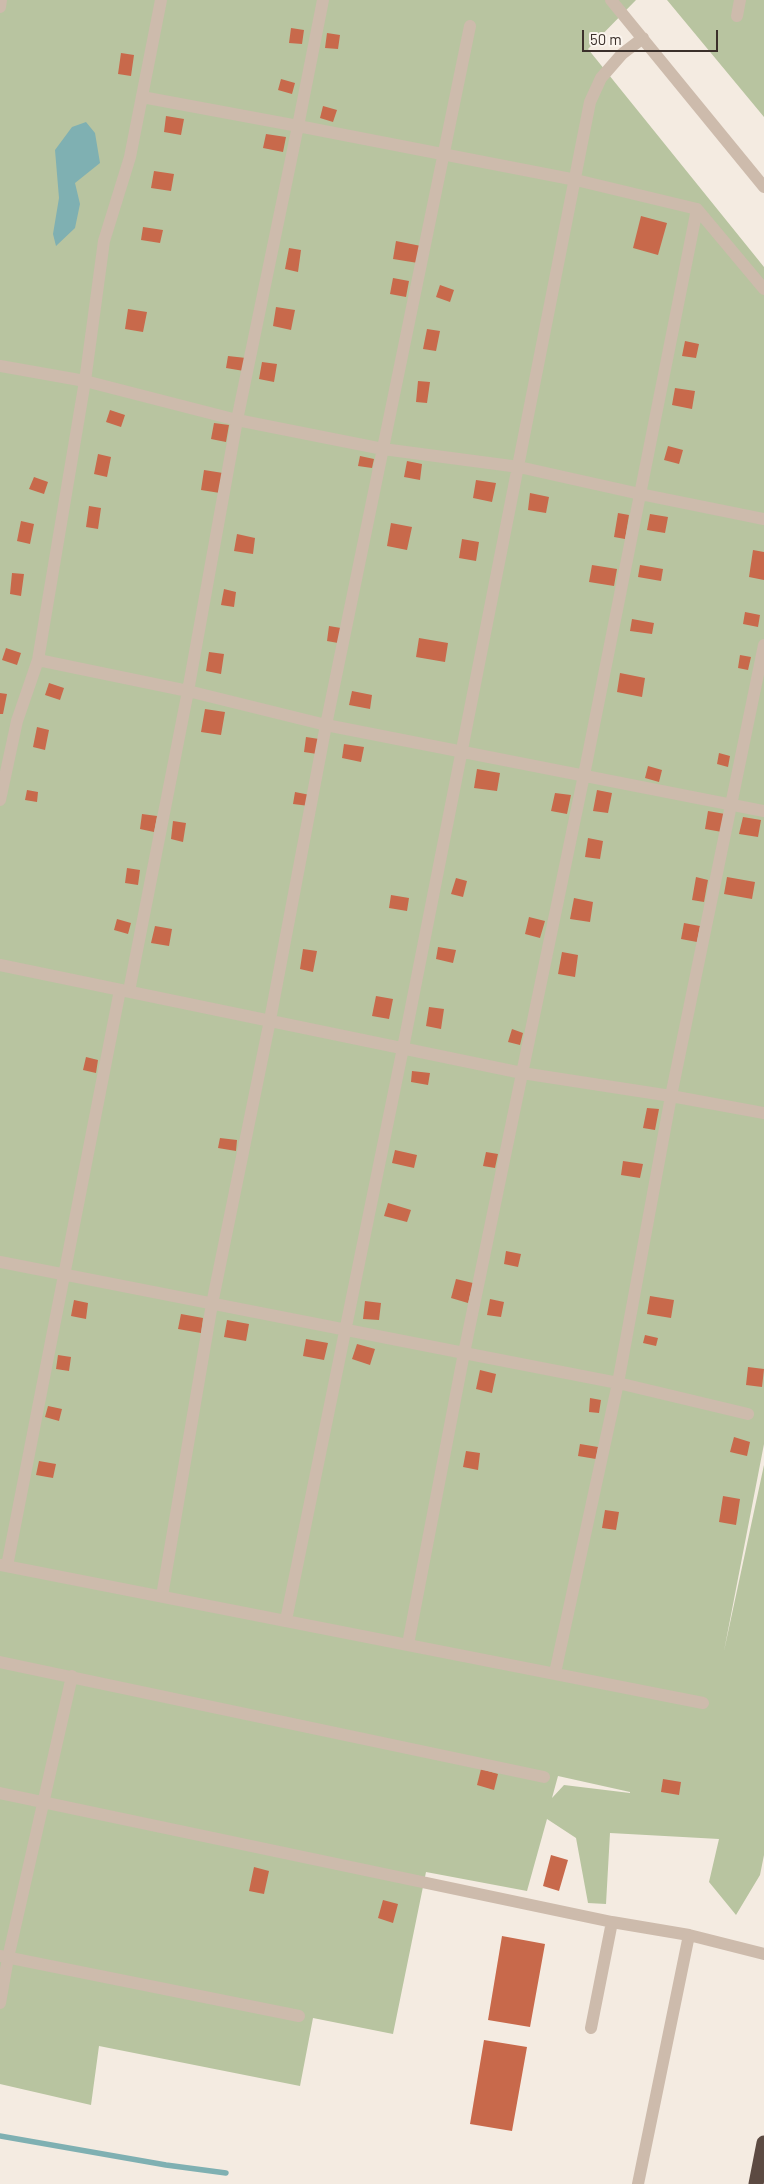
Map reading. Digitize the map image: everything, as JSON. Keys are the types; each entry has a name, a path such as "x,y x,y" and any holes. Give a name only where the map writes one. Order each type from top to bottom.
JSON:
{"highway":[{"path":"756,2184 764,2143"}],"street":[{"path":"0,7 1,0"},
{"path":"0,800 17,721 38,660 85,381 104,241 130,157 161,0"},
{"path":"324,0 237,420 188,691 63,1274 3,1565 703,1703"},
{"path":"611,0 764,187"},
{"path":"737,16 740,0"},
{"path":"162,1596 212,1304 270,1020 326,725 470,26"},
{"path":"286,1620 403,1048 590,102 601,78 622,54 643,38"},
{"path":"142,97 444,153 576,180 697,208 764,289"},
{"path":"408,1644 464,1353 584,775 697,208"},
{"path":"0,366 85,381 237,420 383,449 519,467 640,494 764,518"},
{"path":"555,1673 618,1383 671,1096 764,645"},
{"path":"38,660 188,691 326,725 462,750 764,811"},
{"path":"0,965 522,1073 671,1096 764,1113"},
{"path":"0,1262 618,1383 748,1414"},
{"path":"0,1662 544,1777"},
{"path":"0,2003 4,1957 45,1803 72,1676"},
{"path":"0,1794 612,1922 689,1936 764,1954"},
{"path":"591,2028 612,1922"},
{"path":"638,2184 689,1936"},
{"path":"4,1957 299,2016"}],"green space":[{"path":"0,0 636,0 588,49 764,267 764,1444 724,1651 764,1465 764,1855 760,1875 736,1915 709,1882 719,1839 610,1833 606,1904 588,1903 576,1838 547,1819 527,1891 426,1872 393,2034 313,2018 300,2086 99,2046 91,2105 0,2084","holes":["558,1776 630,1792 564,1785 552,1798"]},
{"path":"667,0 764,0 764,117"}],"water":[{"path":"86,122 95,133 100,163 75,183 80,204 75,228 56,246 53,234 59,198 55,150 72,127"}],"building":[{"path":"291,28 304,30 302,44 289,43"},
{"path":"327,33 340,35 338,49 325,48"},
{"path":"121,53 134,55 131,76 118,74"},
{"path":"281,79 295,83 292,94 278,90"},
{"path":"323,106 337,110 333,122 320,118"},
{"path":"166,116 184,119 181,135 164,132"},
{"path":"266,134 286,137 283,152 263,148"},
{"path":"154,171 174,174 171,191 151,188"},
{"path":"641,216 667,223 658,255 633,248"},
{"path":"143,227 163,230 160,243 141,240"},
{"path":"396,241 421,246 418,263 393,259"},
{"path":"289,248 301,250 298,272 285,269"},
{"path":"393,278 409,281 406,297 390,294"},
{"path":"440,285 454,290 450,302 436,297"},
{"path":"276,307 295,310 291,330 273,326"},
{"path":"128,309 147,312 143,332 125,329"},
{"path":"427,329 440,331 436,351 423,349"},
{"path":"685,341 699,344 696,358 682,356"},
{"path":"228,356 246,358 244,371 226,368"},
{"path":"262,362 277,364 274,382 259,379"},
{"path":"418,381 430,382 427,403 416,402"},
{"path":"675,388 695,391 692,409 672,405"},
{"path":"110,410 125,415 121,427 106,422"},
{"path":"214,423 229,425 226,442 211,439"},
{"path":"668,446 683,450 679,464 664,460"},
{"path":"98,454 111,457 107,477 94,474"},
{"path":"360,456 374,459 372,468 358,466"},
{"path":"407,461 422,464 420,480 404,477"},
{"path":"204,470 223,473 220,493 201,490"},
{"path":"34,477 48,482 44,494 29,489"},
{"path":"476,480 496,483 492,502 473,498"},
{"path":"530,493 549,497 546,513 528,510"},
{"path":"89,506 101,508 98,529 86,527"},
{"path":"618,513 629,515 625,539 614,537"},
{"path":"650,514 668,517 665,533 647,530"},
{"path":"21,521 34,524 30,544 17,541"},
{"path":"391,523 412,527 407,550 387,546"},
{"path":"237,534 255,538 253,554 234,551"},
{"path":"462,539 479,542 476,561 459,558"},
{"path":"753,550 764,552 764,580 749,577"},
{"path":"592,565 617,569 614,586 589,582"},
{"path":"640,565 663,569 661,581 638,577"},
{"path":"12,573 24,574 21,596 10,594"},
{"path":"224,589 236,592 234,607 221,605"},
{"path":"745,612 760,615 758,627 743,624"},
{"path":"632,619 654,623 652,634 630,631"},
{"path":"329,626 341,628 338,643 327,641"},
{"path":"419,638 448,643 445,662 416,657"},
{"path":"6,648 21,653 17,665 2,660"},
{"path":"209,652 224,654 221,674 206,671"},
{"path":"740,655 751,657 748,670 738,668"},
{"path":"620,673 645,678 642,697 617,692"},
{"path":"49,683 64,688 60,700 45,695"},
{"path":"352,691 372,695 370,709 349,705"},
{"path":"0,693 7,694 3,714 0,714"},
{"path":"205,709 225,712 221,735 201,732"},
{"path":"37,727 49,730 45,750 33,747"},
{"path":"306,737 319,739 317,754 304,752"},
{"path":"344,744 364,747 361,762 342,758"},
{"path":"719,753 730,756 728,767 717,764"},
{"path":"648,766 662,770 659,782 645,778"},
{"path":"477,769 500,773 497,791 474,788"},
{"path":"27,790 38,792 37,802 25,800"},
{"path":"597,790 612,793 608,813 593,811"},
{"path":"295,792 310,795 309,806 293,804"},
{"path":"555,793 571,795 567,814 551,811"},
{"path":"708,811 725,814 722,832 705,829"},
{"path":"142,814 157,816 154,832 140,829"},
{"path":"743,817 761,820 758,837 739,834"},
{"path":"173,821 186,823 183,842 171,839"},
{"path":"588,838 603,841 600,859 585,857"},
{"path":"127,868 140,870 138,885 125,883"},
{"path":"696,877 708,880 704,902 692,900"},
{"path":"727,877 755,882 752,899 724,894"},
{"path":"456,878 467,881 463,897 451,894"},
{"path":"391,895 409,898 407,911 389,908"},
{"path":"574,898 593,902 590,922 570,919"},
{"path":"529,917 545,921 540,938 525,934"},
{"path":"117,919 131,923 128,934 114,930"},
{"path":"684,923 700,926 697,942 681,939"},
{"path":"155,926 172,929 169,946 151,943"},
{"path":"438,947 456,950 453,963 436,959"},
{"path":"303,949 317,951 313,972 300,969"},
{"path":"562,952 578,955 575,977 558,974"},
{"path":"376,996 393,999 389,1019 372,1016"},
{"path":"429,1007 444,1009 441,1029 426,1026"},
{"path":"512,1029 523,1033 520,1045 508,1042"},
{"path":"86,1057 98,1060 96,1073 83,1070"},
{"path":"412,1071 430,1073 428,1085 411,1082"},
{"path":"647,1108 659,1109 655,1130 643,1128"},
{"path":"220,1138 237,1140 236,1151 218,1148"},
{"path":"395,1150 417,1155 414,1168 392,1163"},
{"path":"486,1152 498,1154 495,1168 483,1166"},
{"path":"623,1161 643,1164 640,1178 621,1175"},
{"path":"388,1203 411,1210 407,1222 384,1216"},
{"path":"506,1251 521,1254 518,1267 504,1264"},
{"path":"456,1279 473,1283 468,1303 451,1298"},
{"path":"650,1296 674,1300 671,1318 647,1314"},
{"path":"490,1299 504,1302 501,1317 487,1315"},
{"path":"74,1300 88,1303 86,1319 71,1316"},
{"path":"365,1301 381,1303 379,1320 363,1319"},
{"path":"181,1314 203,1318 201,1333 178,1329"},
{"path":"227,1320 249,1324 246,1341 224,1337"},
{"path":"645,1335 658,1338 656,1346 643,1343"},
{"path":"306,1339 328,1343 324,1360 303,1356"},
{"path":"357,1344 375,1349 370,1365 352,1359"},
{"path":"58,1355 71,1357 69,1371 56,1369"},
{"path":"748,1367 764,1369 762,1387 746,1385"},
{"path":"480,1370 496,1374 492,1393 476,1389"},
{"path":"590,1398 601,1400 599,1413 589,1412"},
{"path":"48,1406 62,1409 59,1421 45,1417"},
{"path":"734,1437 750,1442 747,1456 730,1452"},
{"path":"580,1444 598,1447 596,1459 578,1456"},
{"path":"466,1451 480,1453 478,1470 463,1467"},
{"path":"39,1461 56,1464 53,1478 36,1475"},
{"path":"723,1496 740,1499 736,1525 719,1522"},
{"path":"605,1510 619,1512 616,1530 602,1528"},
{"path":"481,1769 498,1774 494,1790 477,1785"},
{"path":"663,1779 681,1782 679,1795 661,1792"},
{"path":"551,1855 568,1860 559,1891 543,1886"},
{"path":"254,1867 269,1871 264,1894 249,1891"},
{"path":"383,1900 398,1904 393,1923 378,1918"},
{"path":"502,1936 545,1944 530,2027 488,2020"},
{"path":"484,2040 527,2047 512,2131 470,2124"}],"waterway":[{"path":"0,2136 166,2165 226,2173"}]}
